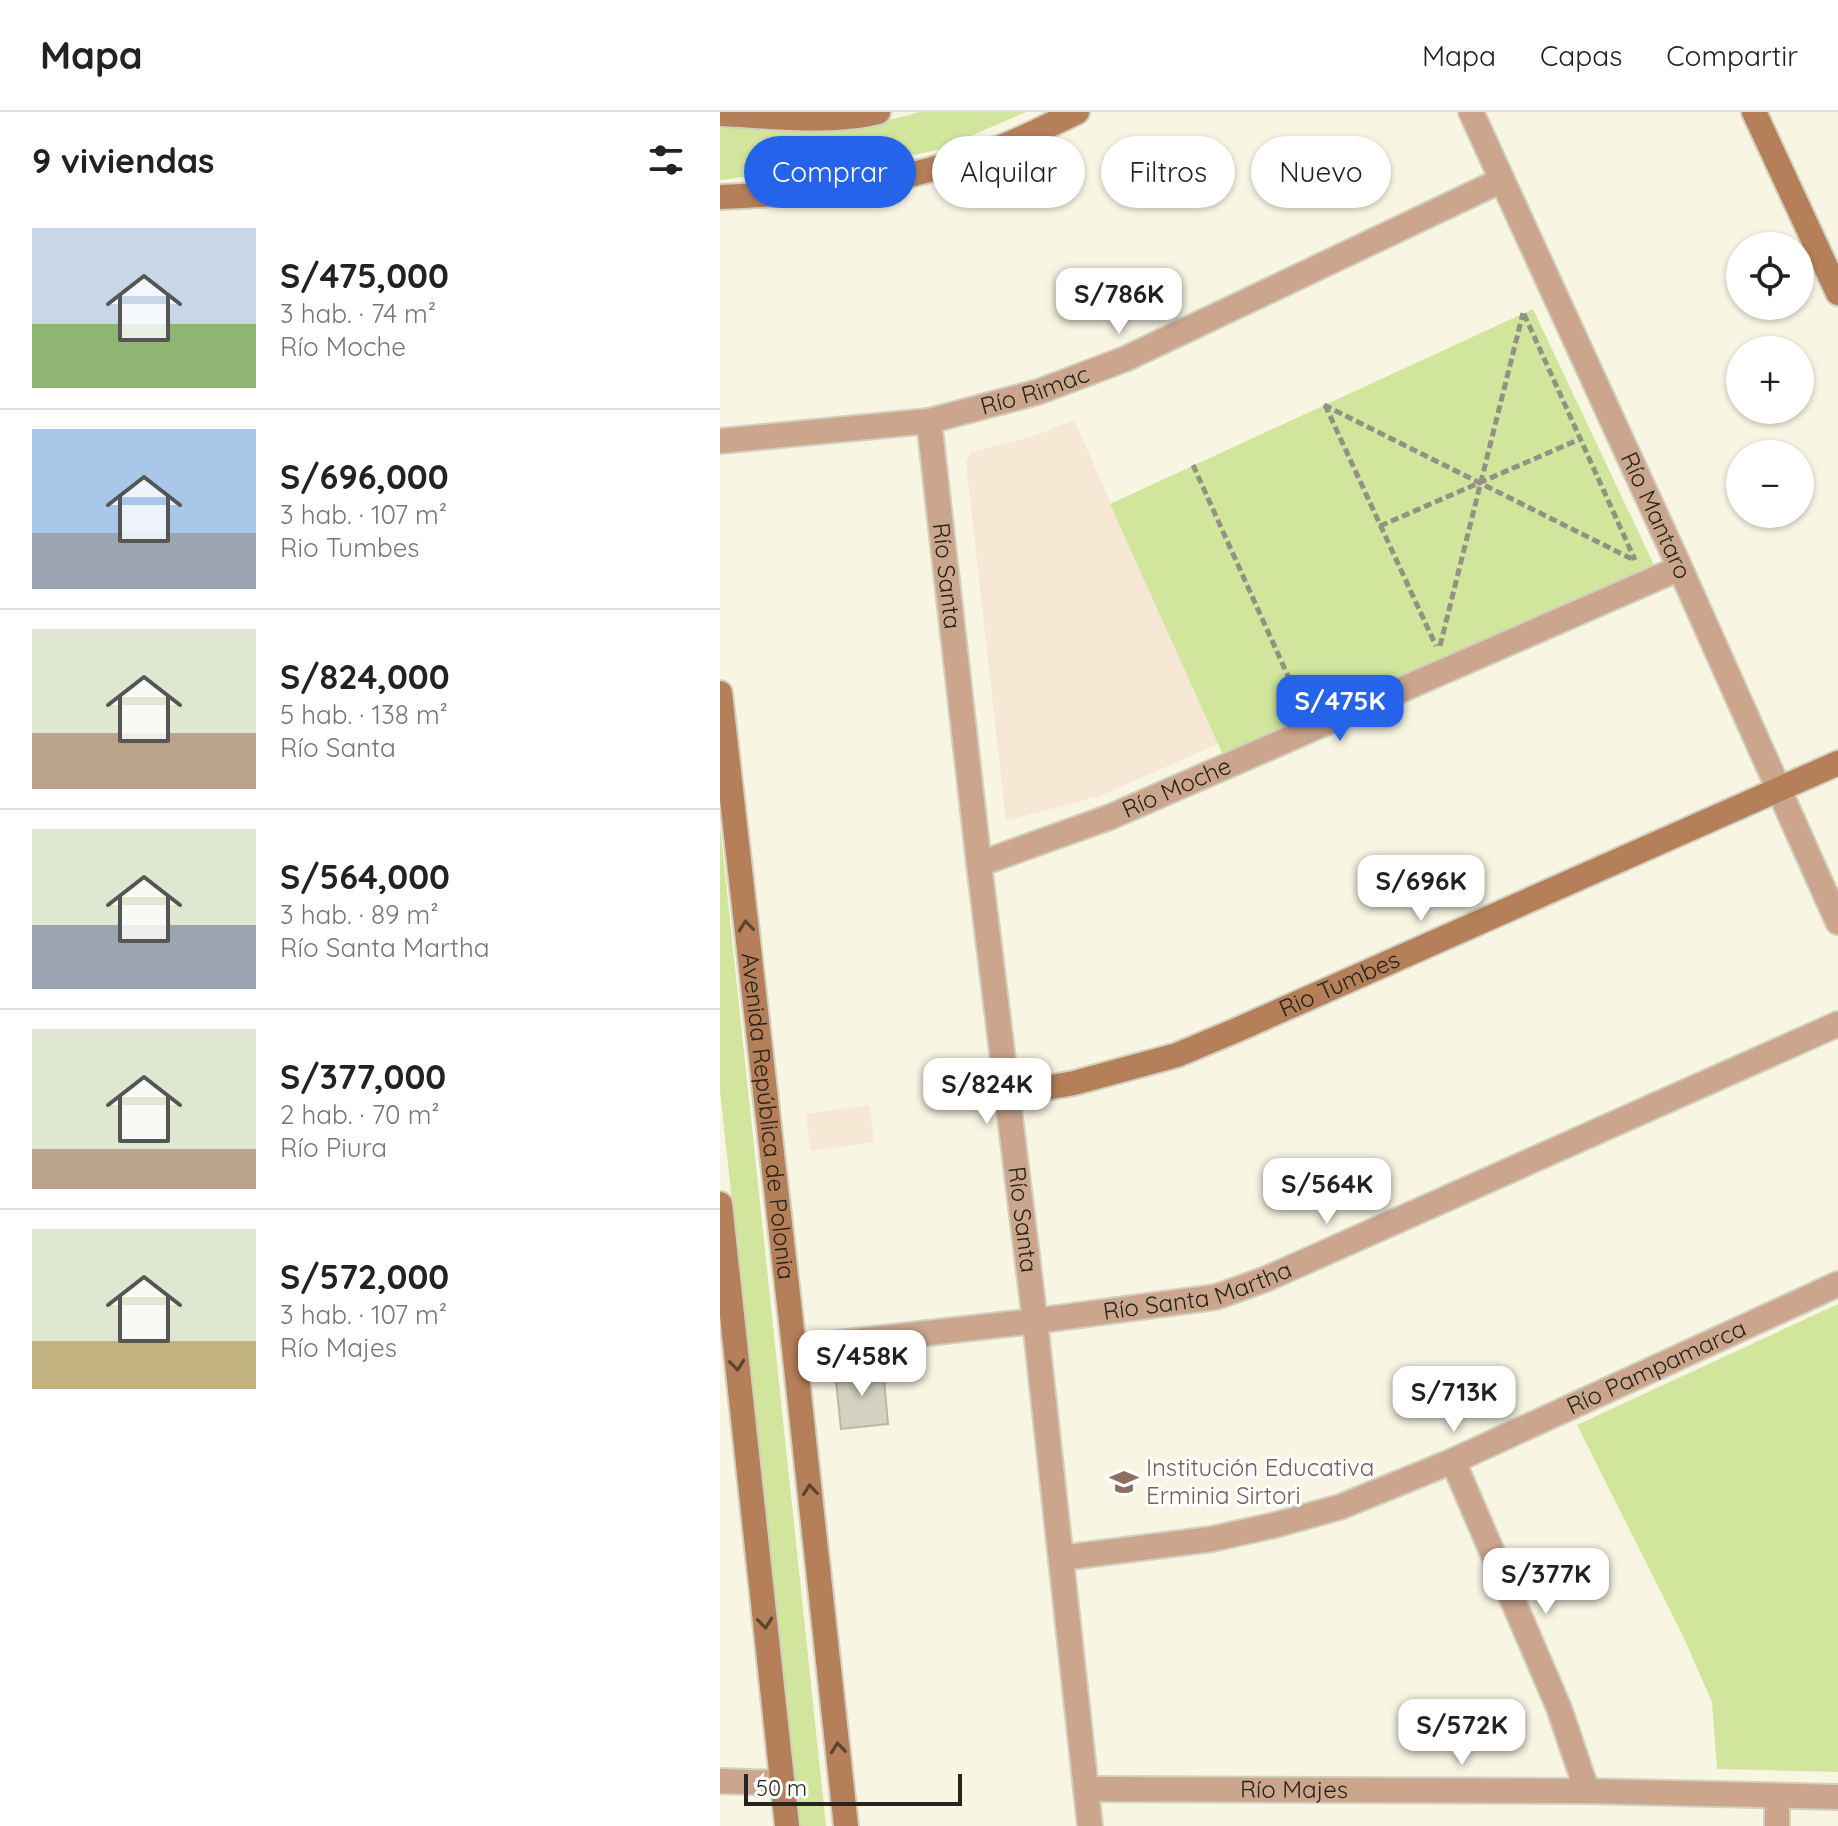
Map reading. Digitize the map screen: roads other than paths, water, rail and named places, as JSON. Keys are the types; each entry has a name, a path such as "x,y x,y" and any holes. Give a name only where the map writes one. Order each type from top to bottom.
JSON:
{"main road":[{"path":"720,197 786,194 864,185 915,174 994,150 1077,112"},
{"path":"1754,112 1835,278"},
{"path":"720,114 819,118 871,113"},
{"name":"Avenida República de Polonia","path":"720,693 846,1826"},
{"name":"Rio Tumbes","path":"1007,1095 1074,1083 1177,1055 1838,763"},
{"path":"720,1204 787,1826"}],"street":[{"name":"Río Mantaro","path":"1471,112 1838,922"},
{"name":"Río Rimac","path":"720,441 929,421 1038,392 1125,359 1502,180"},
{"name":"Río Santa","path":"929,421 1035,1321 1090,1826"},
{"name":"Río Moche","path":"979,864 1110,817 1680,568"},
{"name":"Río Santa Martha","path":"794,1348 1216,1297 1266,1279 1838,1024"},
{"name":"Río Pampamarca","path":"1061,1558 1212,1539 1340,1507 1453,1461 1838,1284"},
{"path":"1453,1461 1559,1708 1587,1791"},
{"path":"720,1781 783,1783"},
{"name":"Río Majes","path":"1086,1789 1587,1791 1838,1797"},
{"path":"1777,1796 1777,1826"}],"place":[{"name":"Institución Educativa Erminia Sirtori","path":"1124,1482"}]}
